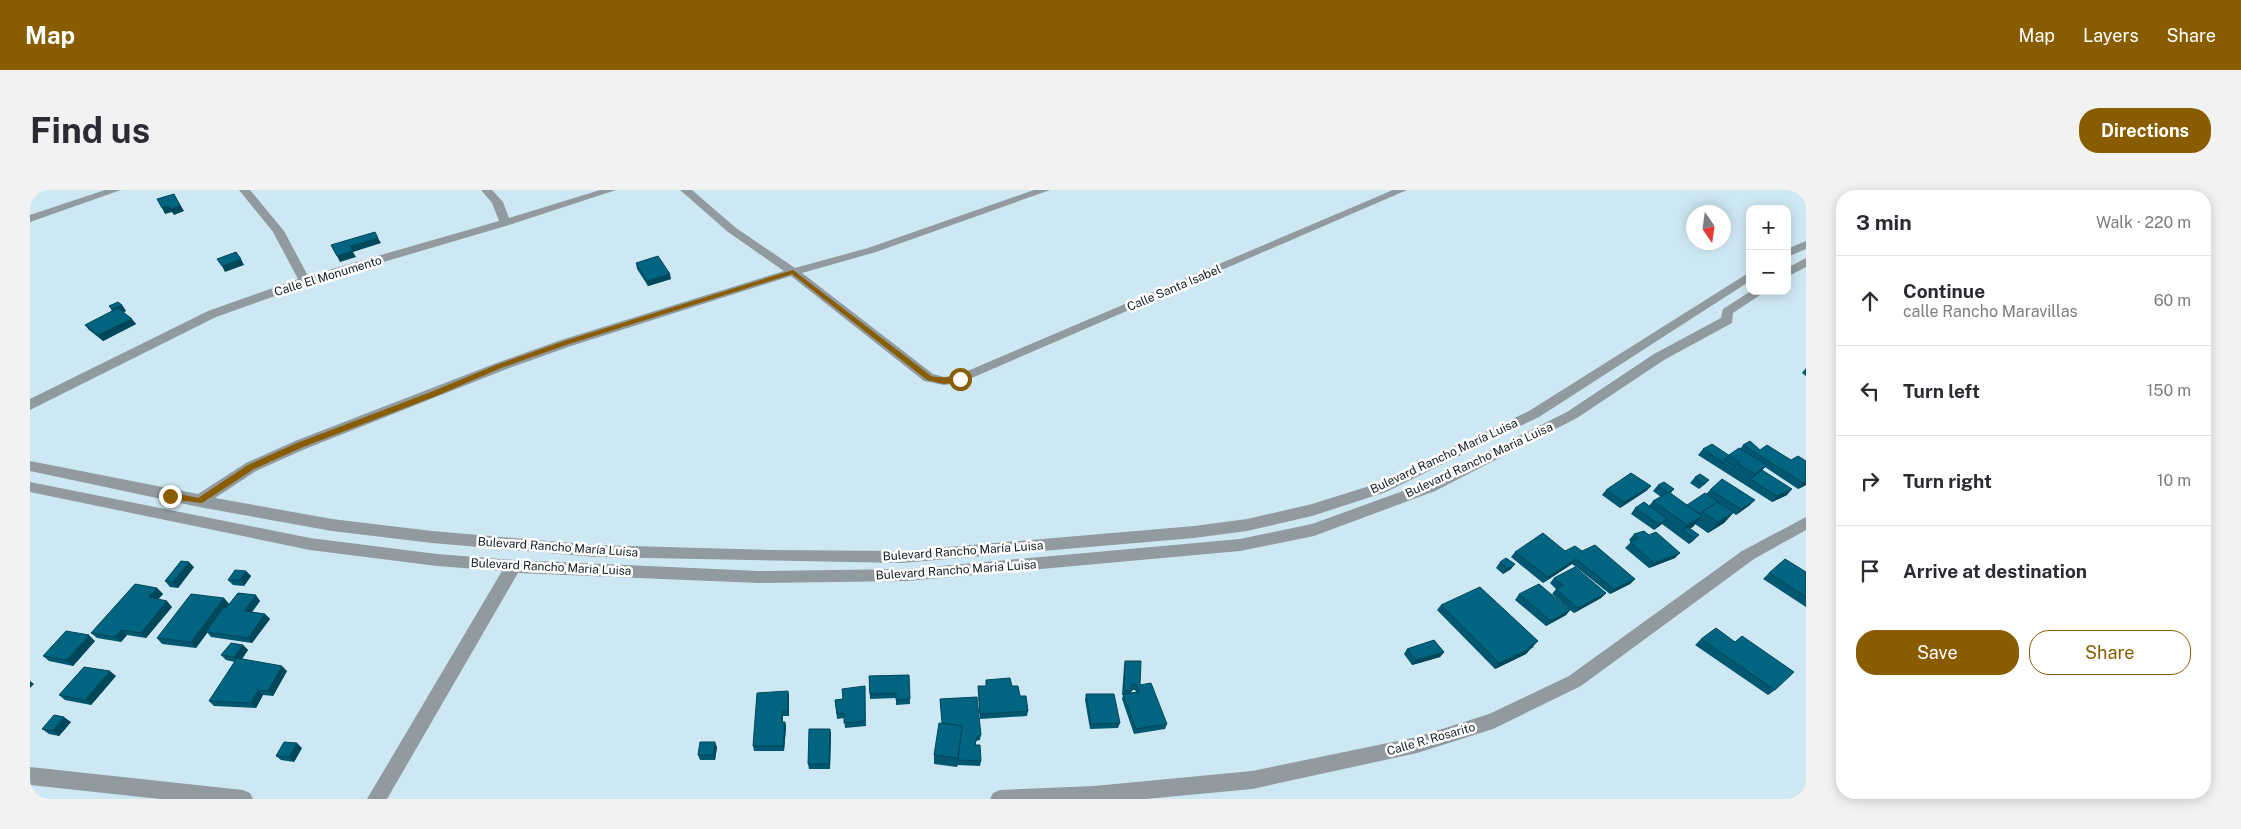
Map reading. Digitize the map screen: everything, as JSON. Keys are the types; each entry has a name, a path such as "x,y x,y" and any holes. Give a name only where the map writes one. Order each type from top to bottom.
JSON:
{"street":[{"path":"30,218 116,190"},
{"path":"244,190 278,231 305,280"},
{"path":"486,190 498,202 506,223"},
{"name":"Calle El Monumento","path":"30,405 212,314 305,280 399,256 612,190"},
{"path":"685,190 732,230 793,272"},
{"path":"199,501 259,463 498,366 793,272 872,250 1045,190"},
{"name":"Calle Santa Isabel","path":"793,272 929,378 944,381 960,379 1402,190"},
{"path":"1791,252 1806,244"},
{"path":"1791,271 1806,262"},
{"name":"Bulevard Rancho María Luisa","path":"30,466 332,526 595,551 771,556 901,557 1247,525 1312,510 1381,488 1534,414 1746,279"},
{"name":"Bulevard Rancho Maria Luisa","path":"30,486 310,544 437,560 514,566 759,577 907,575 1240,545 1314,530 1430,487 1572,416 1659,356 1728,320 1727,312 1754,295"},
{"name":"Calle R. Rosarito","path":"1000,799 1094,795 1252,780 1417,745 1493,721 1575,681 1748,555 1806,523"},
{"path":"377,799 514,566"},
{"path":"30,776 243,799"}],"building":[{"path":"174,194 180,206 170,209 169,206 162,208 157,199"},
{"path":"375,232 378,238 350,246 353,251 337,256 331,245"},
{"path":"236,252 241,259 222,266 217,259"},
{"path":"658,256 670,274 647,281 636,263"},
{"path":"118,302 122,305 113,309 109,306"},
{"path":"118,308 132,319 98,335 85,325"},
{"path":"1750,441 1760,450 1767,445 1791,460 1798,456 1806,461 1806,482 1803,483 1743,445"},
{"path":"1712,444 1729,455 1724,460 1735,467 1733,469 1703,449"},
{"path":"1739,448 1767,465 1755,474 1738,464 1740,462 1729,455"},
{"path":"1762,470 1792,489 1777,496 1750,479"},
{"path":"1631,473 1651,486 1624,502 1606,490"},
{"path":"1700,474 1709,480 1704,484 1695,477"},
{"path":"1722,479 1755,500 1741,509 1710,490"},
{"path":"1664,482 1674,489 1668,493 1658,485"},
{"path":"1669,492 1702,516 1687,525 1653,501"},
{"path":"1705,493 1720,503 1717,502 1700,514 1687,505"},
{"path":"1644,502 1667,519 1659,524 1635,508"},
{"path":"1717,502 1734,512 1718,522 1702,512"},
{"path":"1688,527 1699,535 1694,538 1683,530"},
{"path":"1644,531 1649,535 1656,532 1680,553 1654,563 1630,542 1638,539 1634,534"},
{"path":"1543,533 1565,551 1575,546 1582,551 1595,545 1635,579 1614,589 1576,559 1548,577 1515,552"},
{"path":"1506,558 1515,564 1507,569 1500,562"},
{"path":"1785,559 1806,572 1806,597 1769,573"},
{"path":"181,561 189,562 173,582 165,581"},
{"path":"1575,567 1606,593 1578,608 1556,589 1563,585 1554,578"},
{"path":"235,570 246,571 240,580 228,580"},
{"path":"135,584 157,588 149,597 167,601 141,633 121,630 115,637 91,633"},
{"path":"1539,584 1570,610 1551,621 1519,594"},
{"path":"1480,587 1538,641 1529,647 1530,649 1499,663 1441,605"},
{"path":"238,593 256,595 244,611 265,614 248,638 206,632 223,608 226,608"},
{"path":"191,594 224,598 191,642 157,638"},
{"path":"1716,628 1735,642 1742,636 1794,672 1775,690 1701,639"},
{"path":"66,631 89,635 67,660 43,656"},
{"path":"1434,640 1444,652 1416,660 1407,649"},
{"path":"231,643 243,645 234,657 221,655"},
{"path":"237,658 282,666 268,691 258,690 251,703 209,701"},
{"path":"1125,661 1141,661 1140,685 1151,683 1167,724 1136,729 1123,694 1139,692 1137,685 1132,684 1132,691 1124,690"},
{"path":"84,667 110,671 85,700 59,695"},
{"path":"909,675 910,699 896,700 896,693 870,694 869,676"},
{"path":"1010,678 1012,686 1018,686 1020,696 1026,696 1028,711 980,714 978,686 986,686 986,680"},
{"path":"865,686 865,721 844,723 844,713 837,714 835,700 843,699 842,689"},
{"path":"788,691 788,711 782,711 782,722 785,722 783,746 753,746 757,693"},
{"path":"1086,694 1114,694 1120,723 1091,724"},
{"path":"977,697 981,735 977,736 975,745 980,745 981,761 958,760 962,726 942,723 940,699"},
{"path":"54,715 64,717 53,731 42,729"},
{"path":"939,723 962,726 958,758 934,755"},
{"path":"809,729 830,729 829,764 808,764"},
{"path":"284,742 297,743 289,757 276,756"},
{"path":"700,742 715,742 713,755 698,755"}],"route":[{"path":"170,496 199,501 251,467 300,445 434,394 498,366 793,272 929,378 944,381 960,379"}]}
